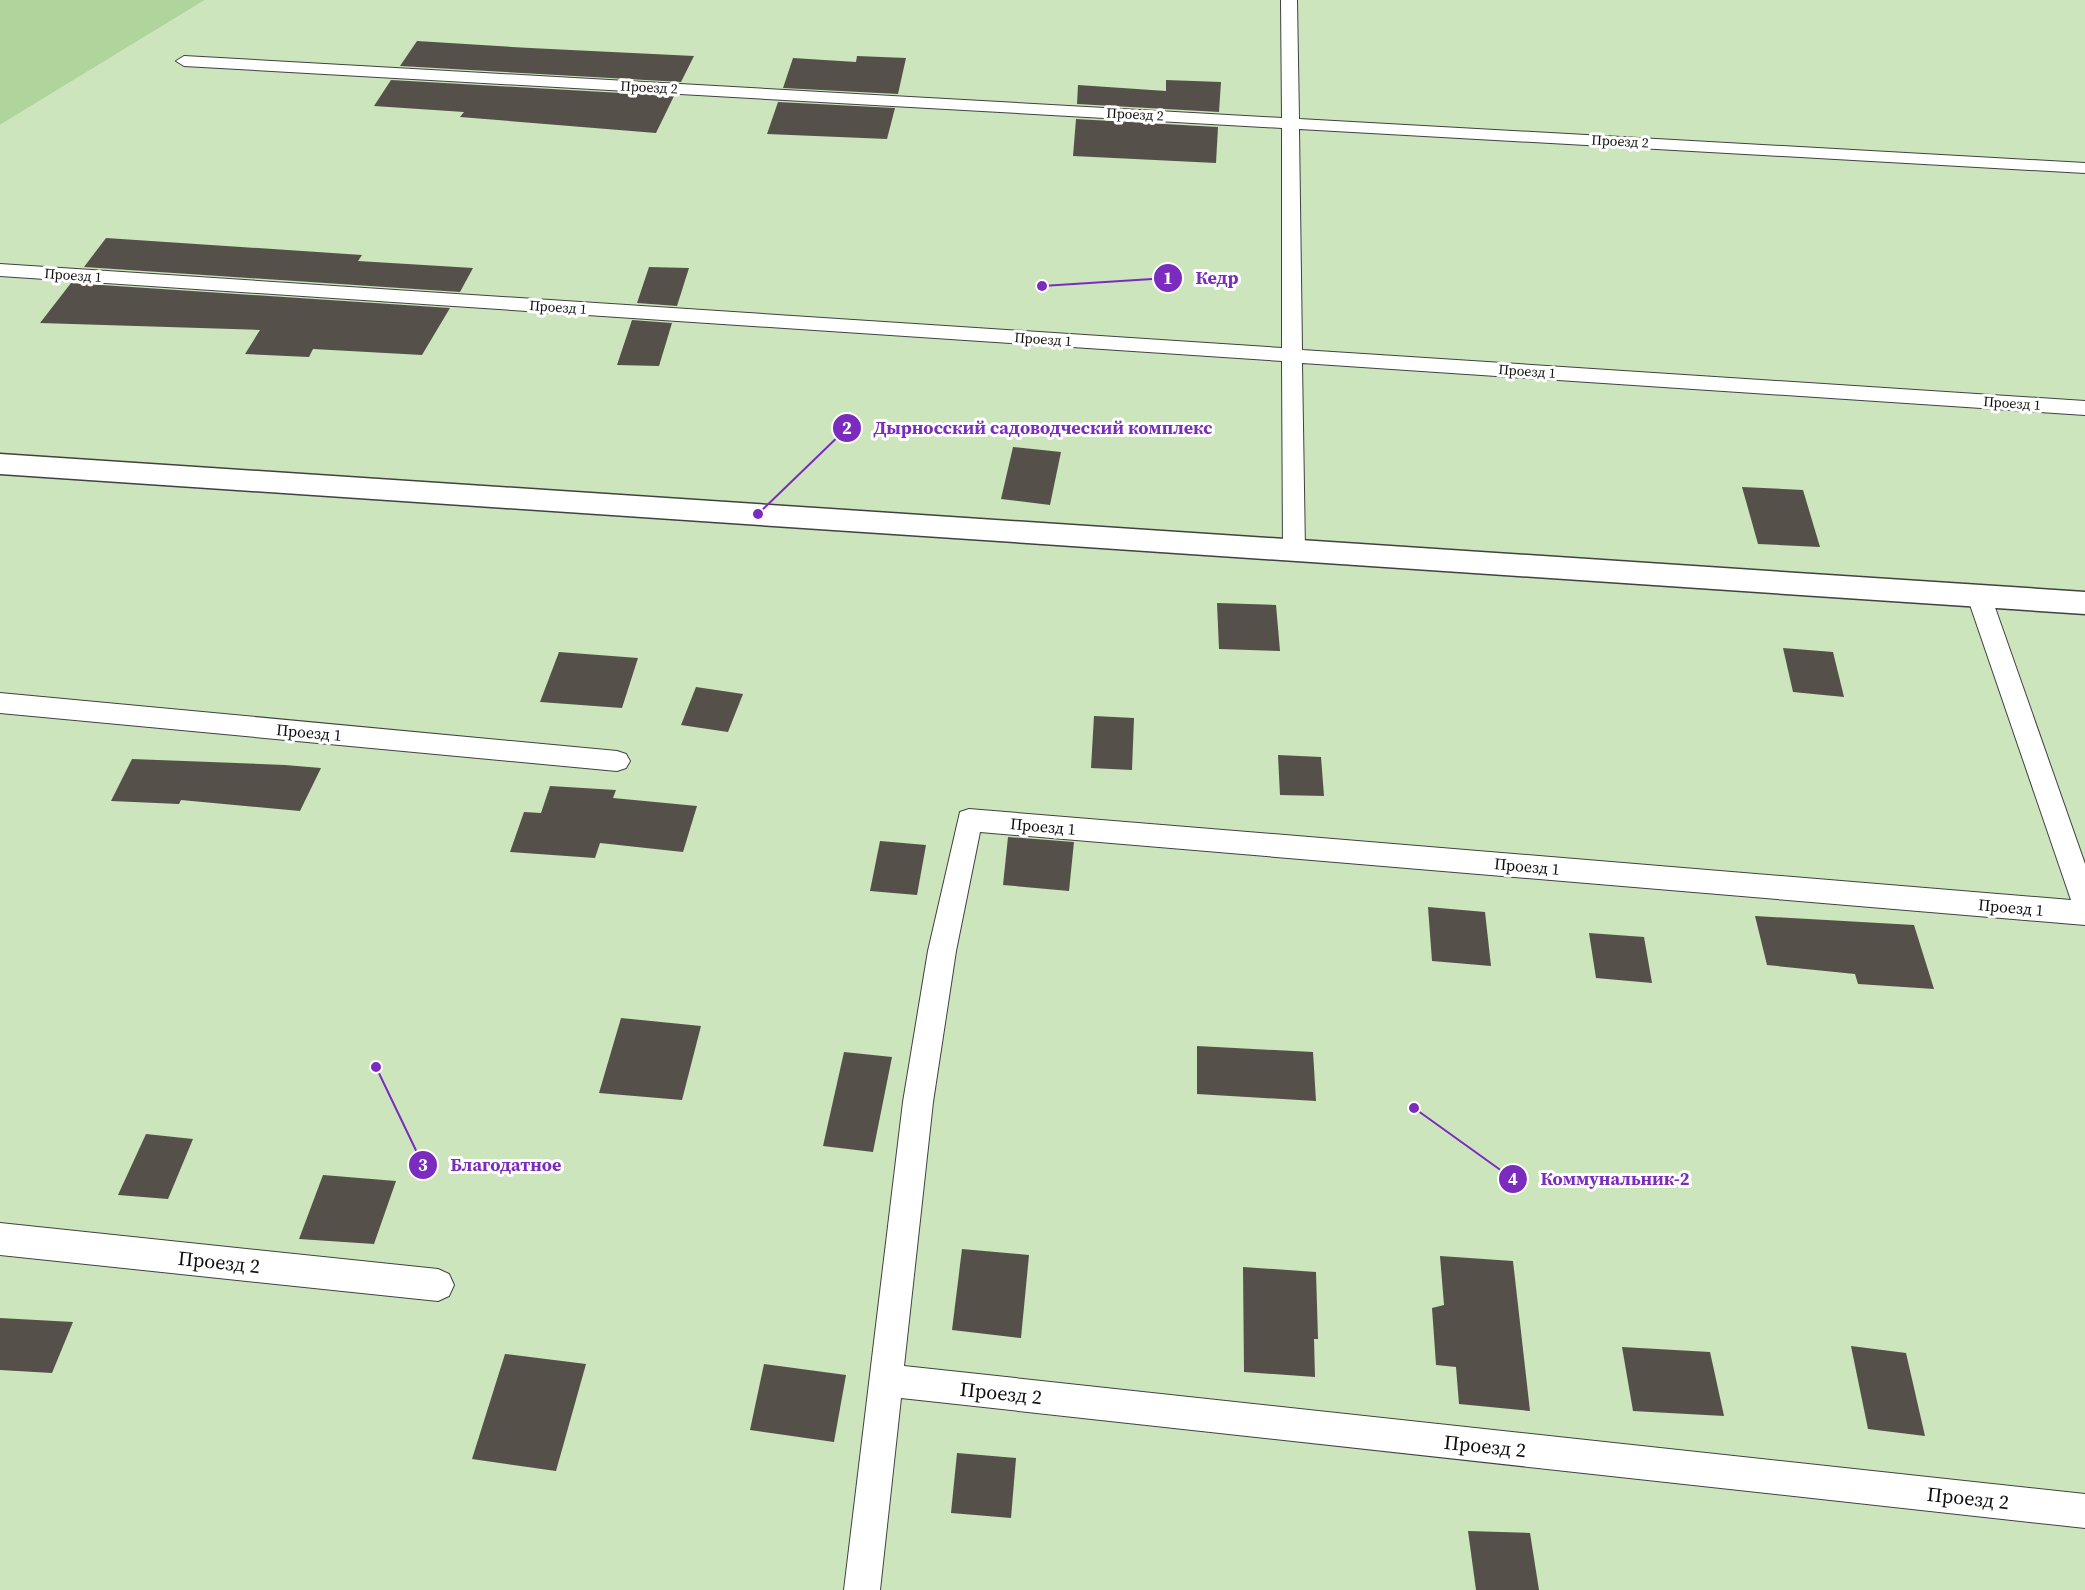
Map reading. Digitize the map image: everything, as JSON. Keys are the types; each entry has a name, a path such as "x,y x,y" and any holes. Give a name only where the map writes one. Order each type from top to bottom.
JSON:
{"street":[{"path":"0,465 2085,603"}],"lane":[{"path":"1288,0 1294,551"},
{"name":"Проезд 2","path":"184,61 2085,168"},
{"name":"Проезд 1","path":"0,270 2085,408"},
{"path":"1979,596 2085,902"},
{"name":"Проезд 1","path":"0,703 617,761"},
{"name":"Проезд 1","path":"884,1380 918,1102 942,951 969,820 2085,913"},
{"name":"Проезд 2","path":"0,1239 438,1286"},
{"path":"862,1590 880,1445 884,1380"},
{"name":"Проезд 2","path":"884,1380 2085,1511"}],"green space":[{"path":"0,0 205,0 0,125"},
{"path":"205,0 2085,0 2085,1590 0,1590 0,125"}],"building":[{"path":"417,41 694,56 681,82 400,66"},
{"path":"857,56 906,58 898,94 783,88 793,58 856,62"},
{"path":"391,80 674,96 656,133 460,117 464,112 374,106"},
{"path":"1166,80 1221,82 1219,112 1077,104 1078,85 1166,91"},
{"path":"778,102 895,108 887,139 767,134"},
{"path":"1076,119 1218,127 1216,163 1073,156"},
{"path":"106,238 362,255 358,261 473,268 460,292 84,267"},
{"path":"649,267 689,268 677,306 637,303"},
{"path":"71,283 450,308 422,355 313,349 309,357 245,354 260,330 40,323"},
{"path":"632,320 672,323 659,366 617,365"},
{"path":"1013,447 1061,452 1050,505 1001,499"},
{"path":"1742,487 1803,490 1820,547 1758,544"},
{"path":"1217,603 1276,605 1280,651 1219,649"},
{"path":"1783,648 1833,652 1844,697 1793,692"},
{"path":"559,652 638,658 622,708 540,702"},
{"path":"696,687 743,694 728,732 681,725"},
{"path":"1094,716 1134,718 1132,770 1091,768"},
{"path":"1278,755 1321,757 1324,796 1280,795"},
{"path":"132,759 321,768 300,811 181,800 179,804 111,801"},
{"path":"550,786 616,790 613,798 697,806 683,852 600,843 595,858 510,852 524,812 541,813"},
{"path":"1008,837 1074,842 1069,891 1003,885"},
{"path":"880,841 926,845 917,895 870,891"},
{"path":"1428,907 1485,912 1491,966 1432,961"},
{"path":"1755,916 1914,925 1934,989 1858,984 1855,974 1767,965"},
{"path":"1589,933 1644,937 1652,983 1596,978"},
{"path":"621,1018 701,1026 682,1100 599,1093"},
{"path":"1197,1046 1313,1052 1316,1101 1197,1094"},
{"path":"844,1052 892,1057 873,1152 823,1146"},
{"path":"146,1134 193,1139 168,1199 118,1195"},
{"path":"323,1175 396,1181 374,1244 299,1239"},
{"path":"962,1249 1029,1255 1021,1338 952,1330"},
{"path":"1440,1256 1513,1261 1530,1411 1459,1404 1456,1367 1436,1365 1432,1308 1444,1305"},
{"path":"1243,1267 1316,1272 1318,1339 1314,1339 1315,1377 1244,1372"},
{"path":"0,1318 73,1322 52,1373 0,1370"},
{"path":"1851,1346 1906,1353 1925,1436 1868,1429"},
{"path":"1622,1347 1710,1352 1724,1416 1633,1411"},
{"path":"505,1354 586,1364 556,1471 472,1459"},
{"path":"764,1364 846,1375 834,1442 750,1430"},
{"path":"957,1453 1016,1458 1011,1518 951,1513"},
{"path":"1468,1531 1530,1533 1539,1590 1476,1590"}],"place":[{"name":"Кедр","path":"1042,286"},
{"name":"Дырносский садоводческий комплекс","path":"758,514"},
{"name":"Благодатное","path":"376,1067"},
{"name":"Коммунальник-2","path":"1414,1108"}]}
